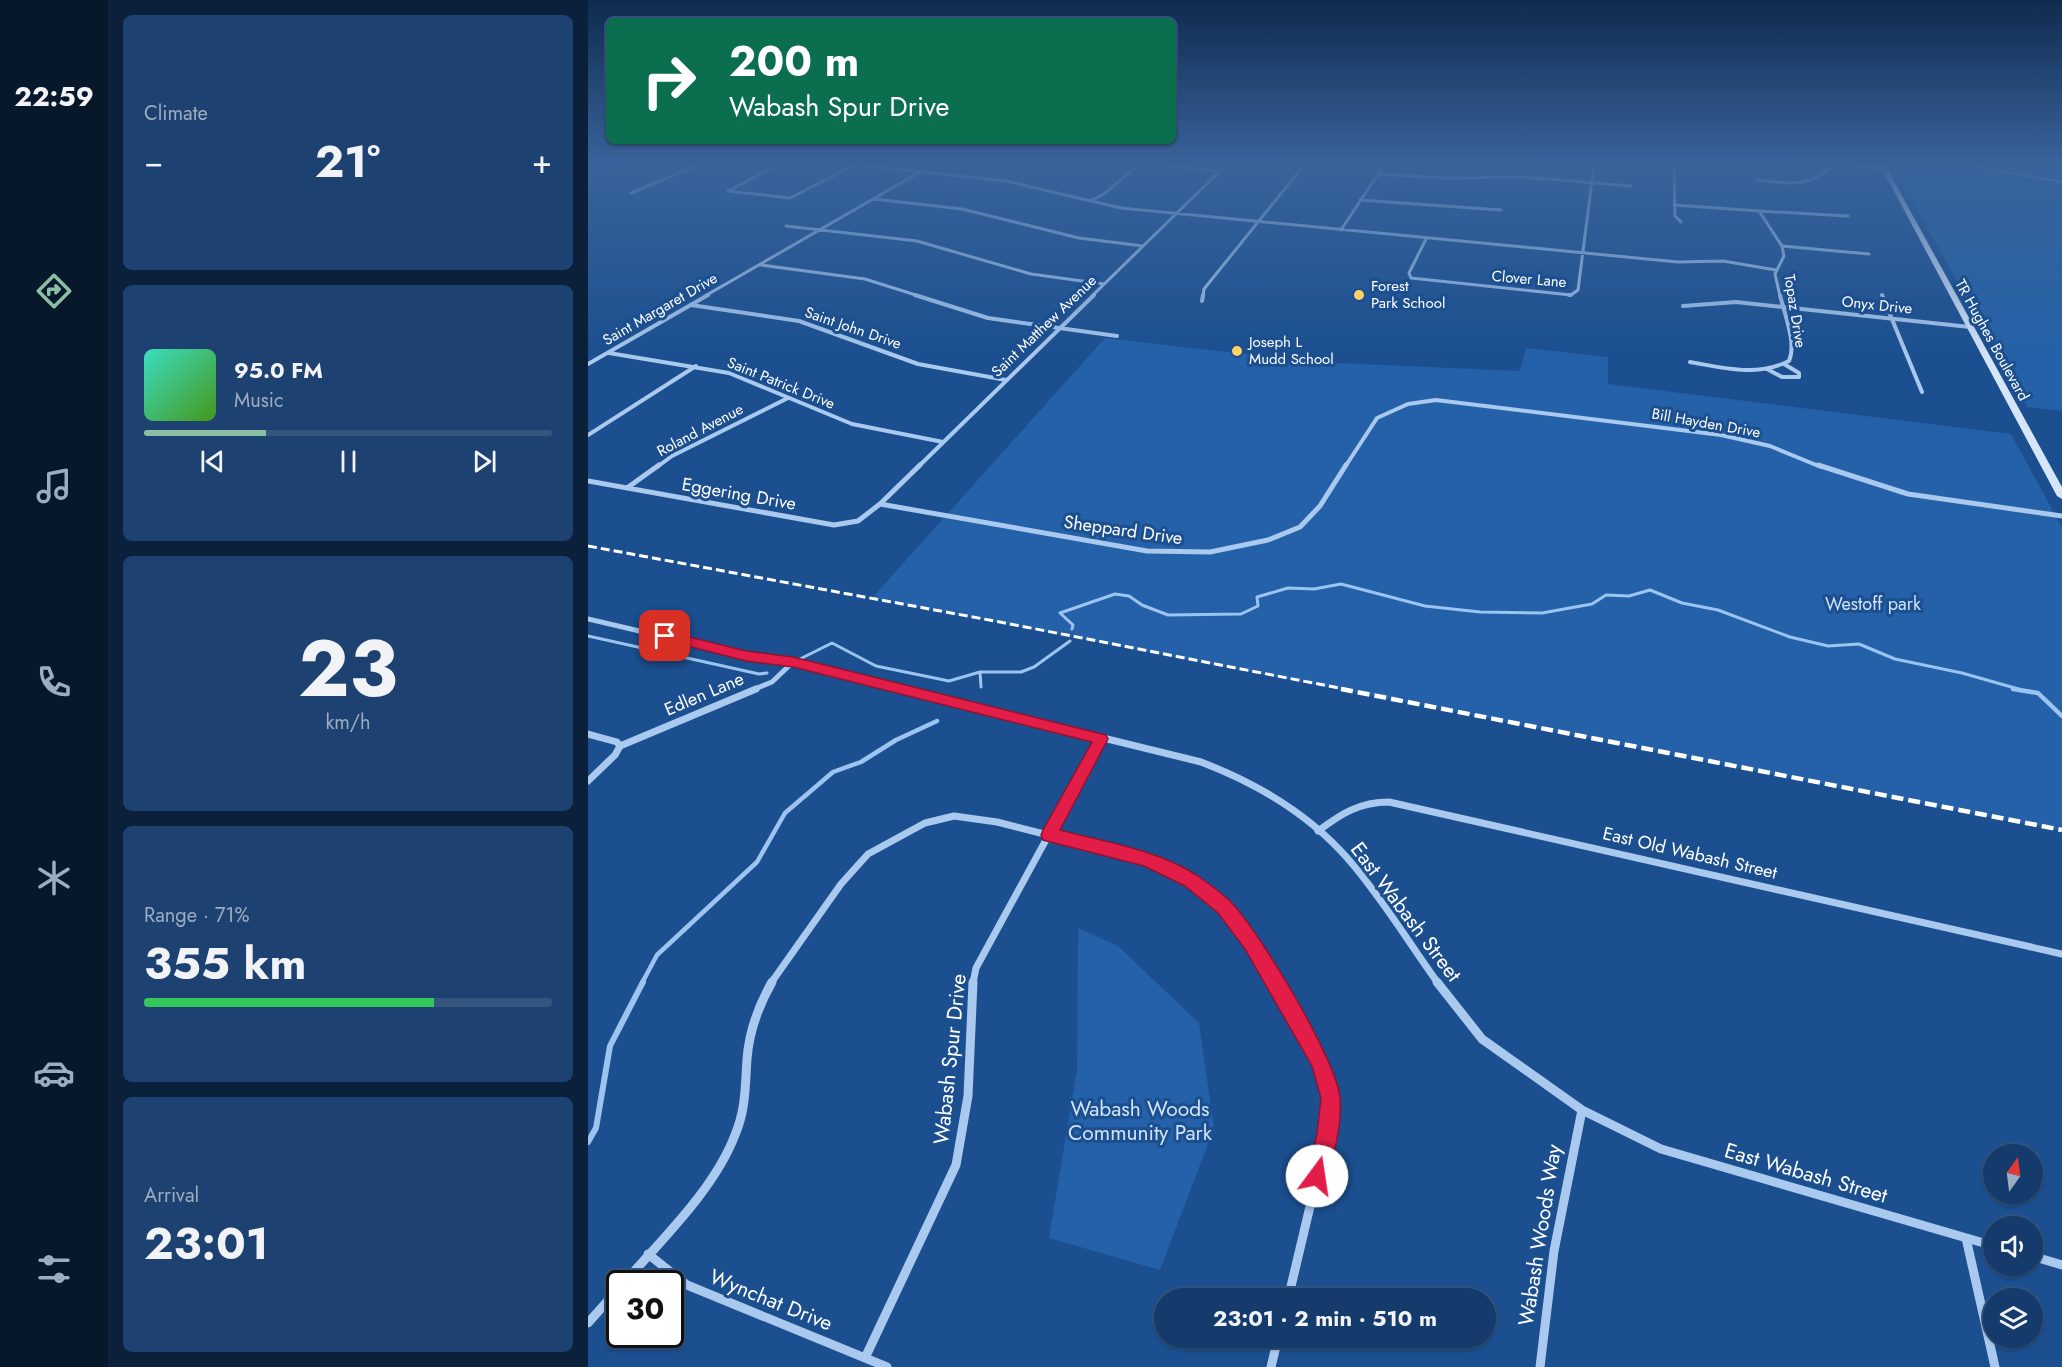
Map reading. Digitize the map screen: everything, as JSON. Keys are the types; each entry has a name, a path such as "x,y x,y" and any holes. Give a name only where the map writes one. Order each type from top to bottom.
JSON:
{"main road":[{"name":"TR Hughes Boulevard","path":"1916,229 2062,496"}],"street":[{"path":"810,229 917,241 1031,274 1104,284"},
{"path":"1041,229 1078,238 1143,246"},
{"name":"Saint Matthew Avenue","path":"880,504 1161,229"},
{"path":"1202,301 1204,289 1252,229"},
{"path":"1328,229 1678,262 1723,261 1776,270"},
{"name":"Clover Lane","path":"1426,239 1409,273 1412,278 1423,281 1571,295 1578,290 1585,229"},
{"path":"1771,229 1782,246 1869,254"},
{"name":"Saint Margaret Drive","path":"588,364 821,230"},
{"name":"Topaz Drive","path":"1690,362 1745,370 1767,369 1784,364 1792,354 1781,307 1776,270 1784,256 1782,246"},
{"path":"760,265 865,279 988,318 1117,336"},
{"path":"1882,295 1922,392"},
{"name":"Onyx Drive","path":"1683,306 1736,302 1970,327"},
{"name":"Saint John Drive","path":"690,305 800,321 918,364 1006,380"},
{"name":"Saint Patrick Drive","path":"608,353 729,373 852,424 943,442"},
{"name":"Topaz Drive","path":"1767,369 1782,377 1799,377 1799,372 1784,364"},
{"path":"588,435 696,366"},
{"name":"Roland Avenue","path":"627,488 672,456 788,398"},
{"name":"Bill Hayden Drive","path":"1377,418 1408,404 1445,400 1721,435 1770,446 1839,474 1897,491 2062,516"},
{"name":"Sheppard Drive","path":"880,504 1147,551 1210,552 1268,540 1300,527 1320,506 1377,418"},
{"name":"Eggering Drive","path":"588,481 834,525 858,521 880,504"},
{"name":"East Wabash Street","path":"588,620 746,656 793,662 1201,762 1237,776 1270,794 1318,831 1349,860 1446,995 1482,1039 1581,1110 1661,1149 1983,1243"},
{"name":"Edlen Lane","path":"620,746 772,682 793,662"},
{"path":"588,734 617,742 620,746 615,755 588,781"},
{"name":"Wabash Spur Drive","path":"865,1358 945,1195 956,1165 968,1096 972,987 976,968 1101,739"},
{"name":"East Old Wabash Street","path":"1318,831 1355,805 1369,801 1389,802 2062,954"},
{"path":"634,1270 704,1190 735,1136 747,1090 747,1058 759,1005 778,971 834,893 868,854 892,838 925,823 954,816 997,822 1147,860 1191,880 1224,908 1251,943 1321,1063 1330,1098 1327,1134 1291,1288"},
{"name":"Wabash Woods Way","path":"1540,1367 1554,1251 1581,1110"},
{"path":"1966,1238 1995,1367"},
{"name":"Wynchat Drive","path":"648,1254 687,1285 887,1367"},
{"path":"2043,1259 2062,1265"},
{"path":"588,1323 606,1303"},
{"path":"1271,1367 1276,1348"}],"green space":[{"path":"1928,229 2062,229 2062,411 2027,407"},
{"name":"Westoff park","path":"1105,338 1313,362 1520,371 1526,348 1608,357 1608,384 2011,434 2062,527 2062,831 872,598"},
{"name":"Wabash Woods Community Park","path":"1078,928 1118,946 1199,1023 1214,1128 1160,1270 1049,1238 1077,1069"}],"waterway":[{"path":"1072,629 1073,625 1060,613 1115,594 1129,596 1142,605 1168,615 1241,614 1258,606 1257,597 1288,588 1314,589 1341,584 1425,606 1480,612 1542,613 1592,604 1606,595 1629,596 1650,590 1682,603 1718,610 1790,637 1828,646 1859,644 1895,659 1962,673 2022,690"},
{"path":"588,636 759,674 767,673"},
{"path":"980,672 1021,672 1034,667 1070,641"},
{"path":"794,662 832,643 876,666 949,681 980,672"},
{"path":"980,672 981,687"},
{"path":"2013,689 2038,693 2062,716"},
{"path":"642,983 657,955 757,862 785,813 833,772 861,762 896,740 937,721"},
{"path":"588,1142 596,1128 610,1046 643,982"}],"railway":[{"path":"588,546 1000,622 1349,690"},
{"path":"1341,689 2062,830"}],"place":[{"name":"Forest Park School","path":"1359,295"},
{"name":"Joseph L Mudd School","path":"1237,351"}],"route":[{"path":"665,636 746,656 793,662 1101,739 1049,835 1147,860 1191,880 1224,908 1251,943 1321,1063 1330,1098 1327,1134 1317,1176"}]}
